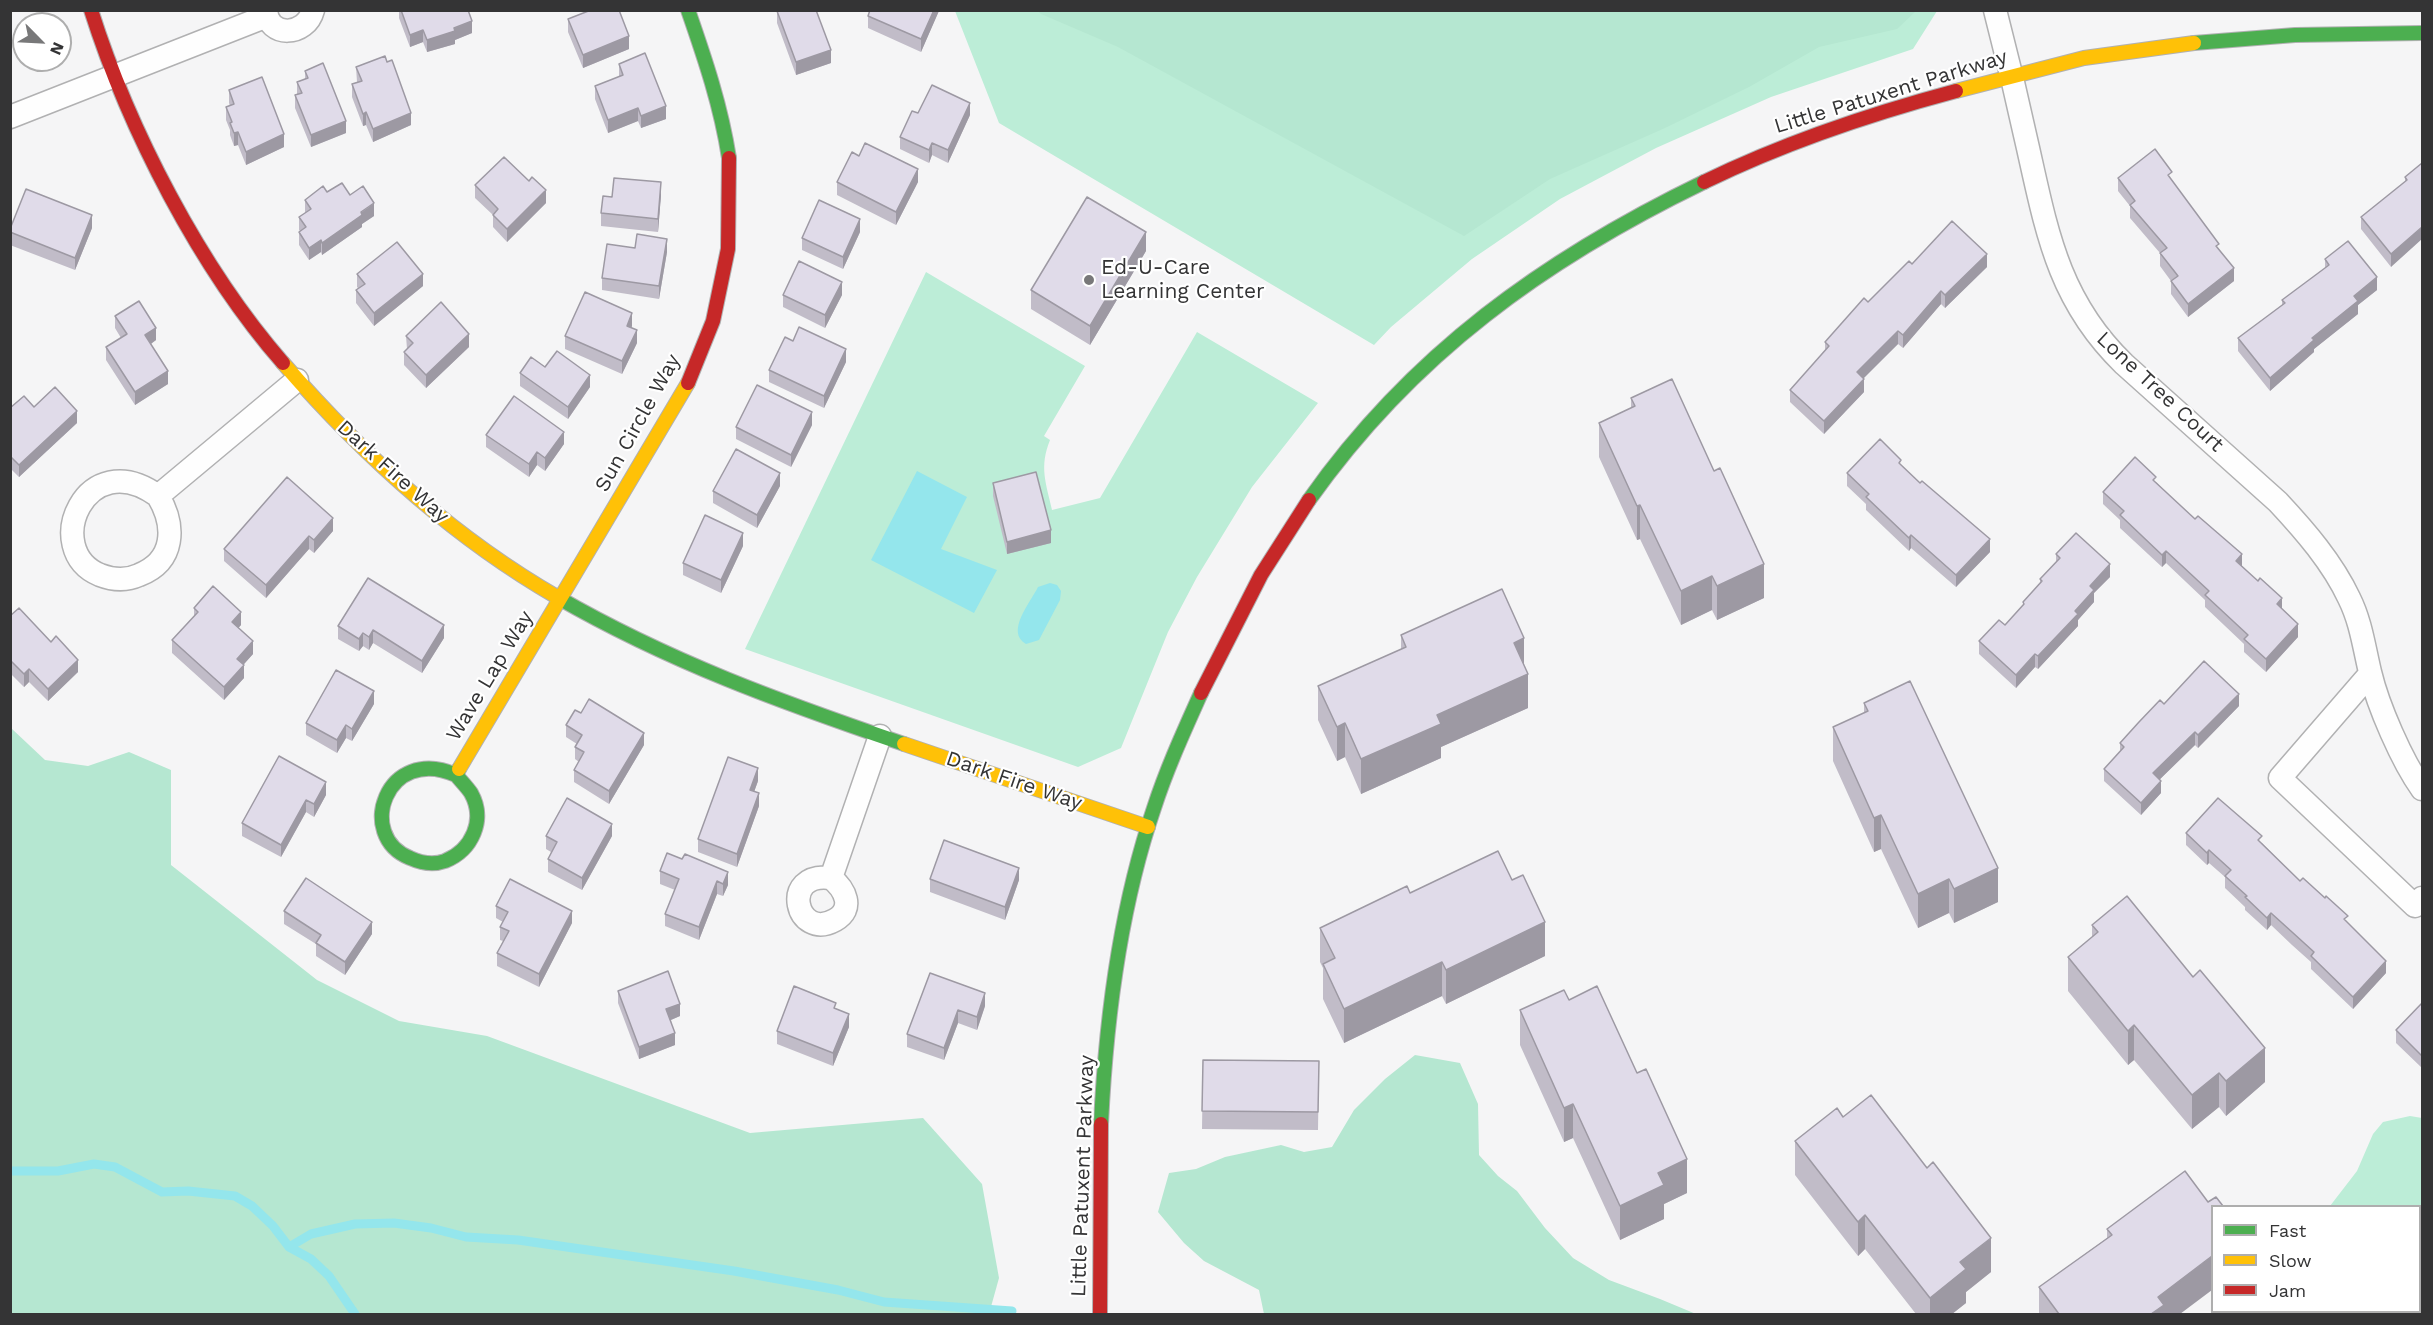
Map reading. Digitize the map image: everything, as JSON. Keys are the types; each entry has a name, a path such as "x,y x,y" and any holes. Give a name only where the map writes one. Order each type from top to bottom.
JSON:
{"street":[{"name":"Dark Fire Way","path":"91,10 114,77 149,155 185,222 251,324 297,380 394,478 498,561 560,599 701,671 880,736 1148,827"},
{"path":"10,117 266,14 275,27 287,31 298,30 311,18 313,10"},
{"name":"Sun Circle Way","path":"560,599 684,393 713,321 728,249 730,167 724,126 713,81 688,10"},
{"name":"Lone Tree Court","path":"1995,10 2049,238 2065,282 2082,315 2104,344 2243,470 2301,527 2331,567 2349,597 2363,634 2370,674 2397,744 2422,789"},
{"name":"Little Patuxent Parkway","path":"1100,1314 1099,1190 1102,1099 1110,1020 1125,927 1148,827 1187,723 1237,617 1275,549 1320,482 1394,395 1458,335 1523,284 1591,239 1712,177 1783,146 1871,115 2012,75 2087,58 2180,45 2279,37 2422,33"},
{"path":"158,496 297,380"},
{"path":"112,482 131,482 144,486 158,496 167,510 171,530 168,547 160,560 148,572 130,579 111,579 96,573 83,563 76,551 72,534 73,519 80,502 96,488 112,482"},
{"name":"Wave Lap Way","path":"456,775 560,599"},
{"path":"2370,674 2280,778 2415,906 2422,898"},
{"path":"831,878 880,736"},
{"name":"Wave Lap Way","path":"419,768 438,768 456,775 468,786 475,798 478,816 476,833 466,848 450,860 436,864 414,862 397,852 388,841 382,824 382,807 389,789 403,775 419,768"}],"green space":[{"path":"955,11 1937,11 1913,49 1771,97 1656,148 1560,199 1472,259 1391,327 1374,345 999,123"},
{"path":"1038,11 1916,11 1897,29 1819,47 1749,87 1665,128 1550,179 1464,236 1118,47"},
{"path":"926,272 1085,366 1044,436 1050,440 1044,467 1052,510 1100,498 1197,332 1318,403 1252,487 1197,577 1168,632 1121,748 1078,767 745,649"},
{"path":"11,728 45,760 88,766 129,752 171,770 171,865 317,980 399,1021 487,1036 750,1133 923,1118 982,1184 999,1278 989,1314 11,1314"},
{"path":"1415,1055 1460,1063 1478,1104 1479,1155 1498,1176 1517,1191 1545,1228 1573,1258 1609,1280 1696,1314 1264,1314 1259,1290 1204,1261 1184,1243 1158,1212 1169,1173 1196,1169 1225,1157 1281,1145 1304,1152 1332,1147 1354,1110 1385,1079"},
{"path":"2410,1116 2422,1118 2422,1314 2258,1314 2421,1313 2421,1205 2331,1205 2357,1171 2373,1134 2383,1122"}],"water":[{"path":"917,471 967,497 941,549 997,570 974,613 871,560"},
{"path":"1050,583 1057,585 1061,591 1060,600 1039,640 1026,644 1020,639 1018,632 1021,617 1038,587"}],"building":[{"path":"401,10 468,10 472,21 454,28 455,31 427,40 423,30 410,35"},
{"path":"591,10 619,10 629,36 583,55 568,19"},
{"path":"816,10 831,50 796,62 777,11"},
{"path":"870,10 934,10 921,39 868,16"},
{"path":"645,53 666,106 641,116 638,108 608,120 595,86 623,75 619,64"},
{"path":"385,56 387,62 392,60 411,113 373,129 366,112 363,114 352,84 362,81 356,67"},
{"path":"323,63 346,121 311,135 295,95 302,93 297,82 308,78 305,71"},
{"path":"262,77 284,134 246,152 238,132 234,133 230,123 232,122 226,107 234,104 229,90"},
{"path":"932,85 970,103 948,150 932,143 929,150 900,137 912,111 918,113"},
{"path":"865,143 918,169 896,212 837,182 852,152 859,156"},
{"path":"2155,149 2172,172 2168,175 2219,244 2216,246 2234,268 2188,304 2171,281 2178,276 2160,253 2167,248 2130,205 2135,201 2118,178"},
{"path":"504,157 529,181 532,177 546,190 507,229 493,215 498,209 475,185"},
{"path":"2422,163 2422,227 2391,254 2361,217 2407,180 2405,177"},
{"path":"614,178 661,182 658,219 601,213 603,196 612,197"},
{"path":"342,183 350,195 363,186 374,203 361,212 362,215 322,243 321,240 309,248 299,232 306,227 299,217 311,209 305,200 323,186 327,192"},
{"path":"26,189 92,215 75,258 10,232"},
{"name":"Ed-U-Care Learning Center","path":"1087,197 1146,232 1090,326 1031,290"},
{"path":"819,200 860,219 843,257 802,238"},
{"path":"1952,221 1987,254 1945,295 1941,291 1903,335 1898,331 1857,372 1864,379 1824,421 1790,390 1829,346 1825,342 1864,298 1868,302 1909,261 1912,264"},
{"path":"637,234 667,239 659,286 602,278 607,244 635,248"},
{"path":"2348,241 2377,277 2354,296 2358,301 2312,338 2314,340 2270,378 2238,338 2285,303 2282,300 2329,265 2325,259"},
{"path":"397,242 423,274 374,313 356,290 365,284 357,274"},
{"path":"799,261 842,282 825,315 783,295"},
{"path":"585,292 632,313 627,326 637,330 622,361 565,336"},
{"path":"139,301 156,328 145,335 168,371 135,392 106,347 127,334 115,316"},
{"path":"441,302 469,334 426,375 404,352 413,343 406,336"},
{"path":"799,327 846,349 824,396 769,370 785,337 793,341"},
{"path":"557,351 590,375 568,407 520,373 531,357 545,367"},
{"path":"1672,379 1714,471 1720,468 1764,564 1717,586 1712,576 1681,591 1640,505 1637,506 1599,423 1635,406 1631,398"},
{"path":"757,385 812,412 791,455 736,427"},
{"path":"55,387 77,411 19,465 10,456 10,408 24,396 34,407"},
{"path":"514,396 564,432 545,458 537,452 529,464 486,435"},
{"path":"1880,439 1901,460 1899,463 1920,483 1922,481 1990,539 1956,575 1911,535 1909,538 1866,497 1869,494 1847,473"},
{"path":"736,449 780,473 757,515 713,491"},
{"path":"2135,457 2156,477 2153,480 2195,519 2198,516 2242,554 2236,561 2282,598 2277,604 2298,624 2266,659 2244,639 2248,635 2205,595 2209,591 2166,551 2162,555 2120,515 2124,511 2103,492"},
{"path":"1036,472 1051,530 1007,542 993,483"},
{"path":"287,477 333,518 314,540 309,536 266,585 224,549"},
{"path":"705,515 743,533 721,580 683,563"},
{"path":"2076,533 2110,564 2090,586 2094,590 2075,611 2078,614 2038,656 2035,654 2016,675 1979,641 1999,620 2005,625 2024,604 2023,602 2042,581 2040,579 2060,558 2056,554"},
{"path":"368,578 444,625 422,661 373,630 369,637 363,633 359,639 338,626"},
{"path":"213,586 241,612 232,622 253,641 237,659 244,665 224,687 172,640 198,612 194,608"},
{"path":"1502,589 1524,638 1514,643 1528,674 1437,715 1441,724 1361,759 1345,723 1337,727 1318,686 1406,647 1401,635"},
{"path":"19,608 51,642 56,636 78,660 48,689 29,669 24,674 10,660 10,616"},
{"path":"2204,661 2239,694 2198,735 2195,732 2153,773 2161,781 2141,803 2104,769 2124,747 2120,743 2139,722 2160,700 2164,704"},
{"path":"336,670 374,691 352,729 346,725 337,740 306,723"},
{"path":"1910,681 1998,868 1954,889 1949,879 1918,894 1881,815 1874,818 1833,727 1868,711 1864,703"},
{"path":"589,699 644,733 609,791 574,770 584,752 575,747 582,735 566,725 575,710 581,713"},
{"path":"279,756 326,782 314,804 306,800 281,845 242,823"},
{"path":"728,757 758,768 750,790 759,793 737,854 698,839"},
{"path":"567,798 612,824 582,878 548,859 557,842 546,836"},
{"path":"2218,798 2262,836 2258,840 2300,881 2303,878 2348,916 2344,919 2386,961 2353,997 2311,956 2314,952 2271,913 2267,918 2245,897 2247,896 2225,876 2231,870 2209,850 2207,853 2186,833"},
{"path":"944,840 1019,868 1005,907 930,879"},
{"path":"1498,851 1512,880 1523,875 1545,922 1446,970 1442,962 1344,1009 1323,964 1335,958 1320,928 1407,886 1410,893"},
{"path":"667,853 682,859 685,854 728,872 723,884 717,881 699,927 665,914 679,879 660,871"},
{"path":"306,878 372,922 345,962 316,943 321,935 284,911"},
{"path":"510,879 572,911 539,974 497,953 509,931 500,927 508,912 496,906"},
{"path":"2127,896 2193,977 2200,970 2265,1048 2226,1081 2219,1073 2192,1095 2134,1025 2128,1031 2068,957 2098,932 2092,925"},
{"path":"668,971 680,1004 666,1009 675,1033 639,1047 618,991"},
{"path":"930,973 985,993 977,1017 958,1010 944,1048 907,1034"},
{"path":"794,986 836,1003 834,1008 849,1014 833,1053 777,1031"},
{"path":"1597,986 1637,1073 1646,1069 1687,1159 1658,1173 1664,1185 1620,1206 1573,1104 1564,1108 1520,1010 1564,990 1569,1000"},
{"path":"2422,1003 2422,1056 2396,1030"},
{"path":"1203,1060 1319,1061 1318,1112 1202,1111"},
{"path":"1871,1095 1927,1168 1933,1162 1991,1238 1960,1262 1966,1269 1930,1298 1865,1215 1858,1222 1795,1141 1837,1108 1843,1117"},
{"path":"2185,1171 2208,1202 2216,1197 2222,1205 2211,1205 2211,1257 2158,1297 2164,1305 2151,1314 2059,1314 2039,1287 2112,1235 2107,1229"}],"waterway":[{"path":"10,1171 58,1171 94,1164 115,1167 162,1192 188,1191 235,1196 252,1206 273,1226 289,1247 311,1259 329,1276 355,1314"},
{"path":"289,1247 311,1234 355,1224 394,1223 431,1228 466,1237 518,1240 734,1271 838,1290 884,1302 1012,1311"}],"traffic: fast":[{"path":"688,10 717,101 729,158"},
{"path":"2194,43 2295,35 2422,33"},
{"path":"1309,500 1349,448 1392,400 1437,356 1486,315 1536,278 1590,244 1704,182"},
{"path":"557,597 684,661 770,696 904,744"},
{"path":"1101,1124 1111,1004 1132,885 1159,793 1201,693"},
{"path":"456,775 432,769 412,772 396,782 386,797 382,814 384,831 393,847 410,858 432,863 445,861 463,850 474,833 477,813 471,793 456,775 459,769"}],"traffic: slow":[{"path":"1956,91 2084,58 2194,43"},
{"path":"283,363 344,429 410,491 481,548 557,597"},
{"path":"459,769 688,383"},
{"path":"904,744 1148,827"}],"traffic: jam":[{"path":"91,10 125,102 170,196 223,285 283,363"},
{"path":"1704,182 1828,130 1956,91"},
{"path":"688,383 713,321 728,249 729,158"},
{"path":"1201,693 1261,575 1309,500"},
{"path":"1100,1314 1101,1124"}],"place":[{"name":"Ed-U-Care Learning Center","path":"1089,280"}]}
